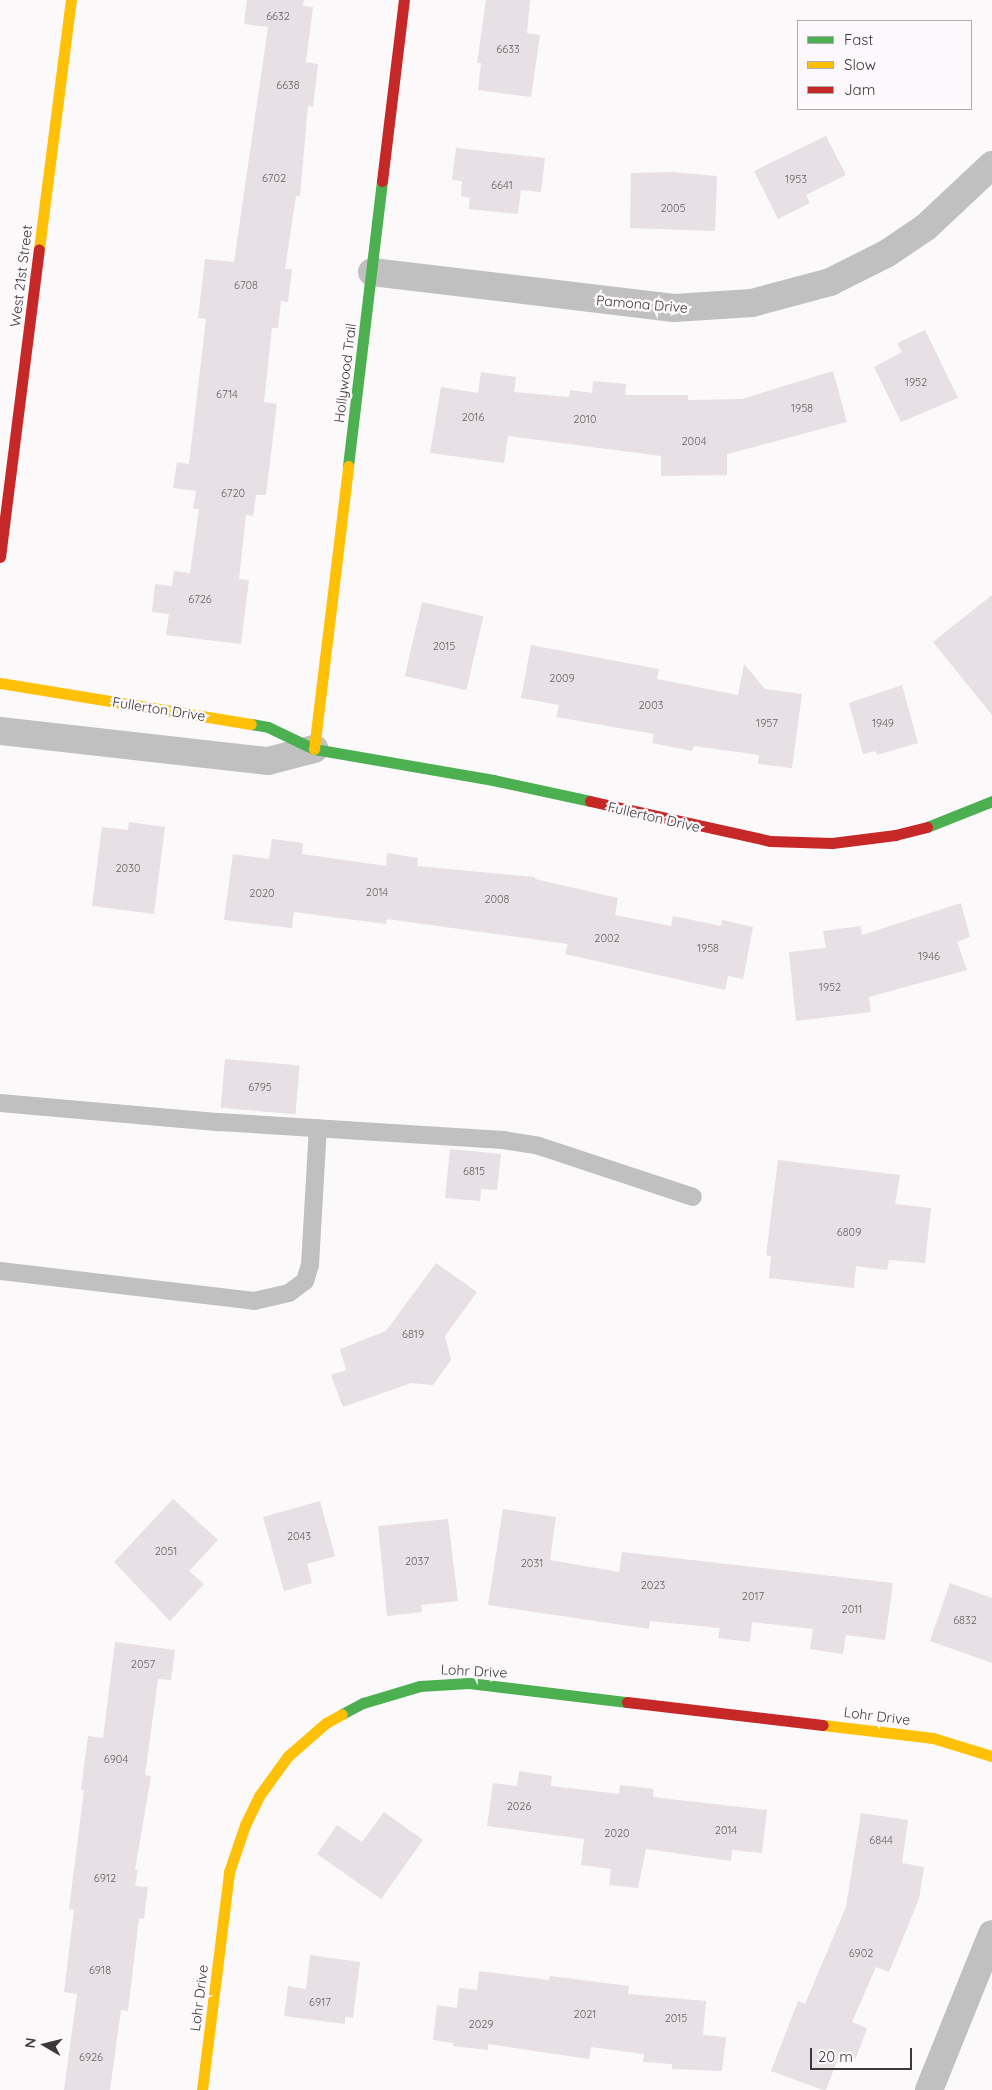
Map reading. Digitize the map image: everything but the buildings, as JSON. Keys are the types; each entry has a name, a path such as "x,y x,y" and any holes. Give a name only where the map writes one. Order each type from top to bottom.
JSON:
{"street":[{"name":"West 21st Street","path":"0,557 71,0"},
{"name":"Hollywood Trail","path":"314,749 404,0"},
{"name":"Pamona Drive","path":"372,272 674,308 752,303 830,282 886,254 926,227 992,165"},
{"name":"Fullerton Drive","path":"0,683 268,727 314,749 493,780 737,836 786,843 832,843 895,835 940,823 992,801"},
{"name":"Fullerton Drive","path":"0,731 268,761 314,749"},
{"name":"Lohr Drive","path":"205,2090 229,1872 245,1825 259,1796 288,1756 326,1723 363,1702 420,1686 469,1683 933,1738 992,1756"},
{"path":"929,2090 992,1934"}],"lane":[{"path":"0,1103 318,1128 503,1140 538,1146 693,1197"},
{"path":"0,1271 254,1301 289,1293 305,1281 310,1265 318,1128"}],"traffic: fast":[{"path":"348,466 382,181"},
{"path":"251,724 268,727 314,749 493,780 590,801"},
{"path":"927,827 992,801"},
{"path":"342,1714 363,1703 420,1686 469,1683 627,1702"}],"traffic: slow":[{"path":"39,249 71,0"},
{"path":"314,749 348,466"},
{"path":"0,683 251,724"},
{"path":"202,2090 229,1872 245,1825 259,1796 288,1756 326,1723 342,1714"},
{"path":"823,1725 933,1738 992,1756"}],"traffic: jam":[{"path":"382,181 404,0"},
{"path":"0,557 39,249"},
{"path":"590,801 770,841 832,843 895,835 927,827"},
{"path":"627,1702 823,1725"}]}
